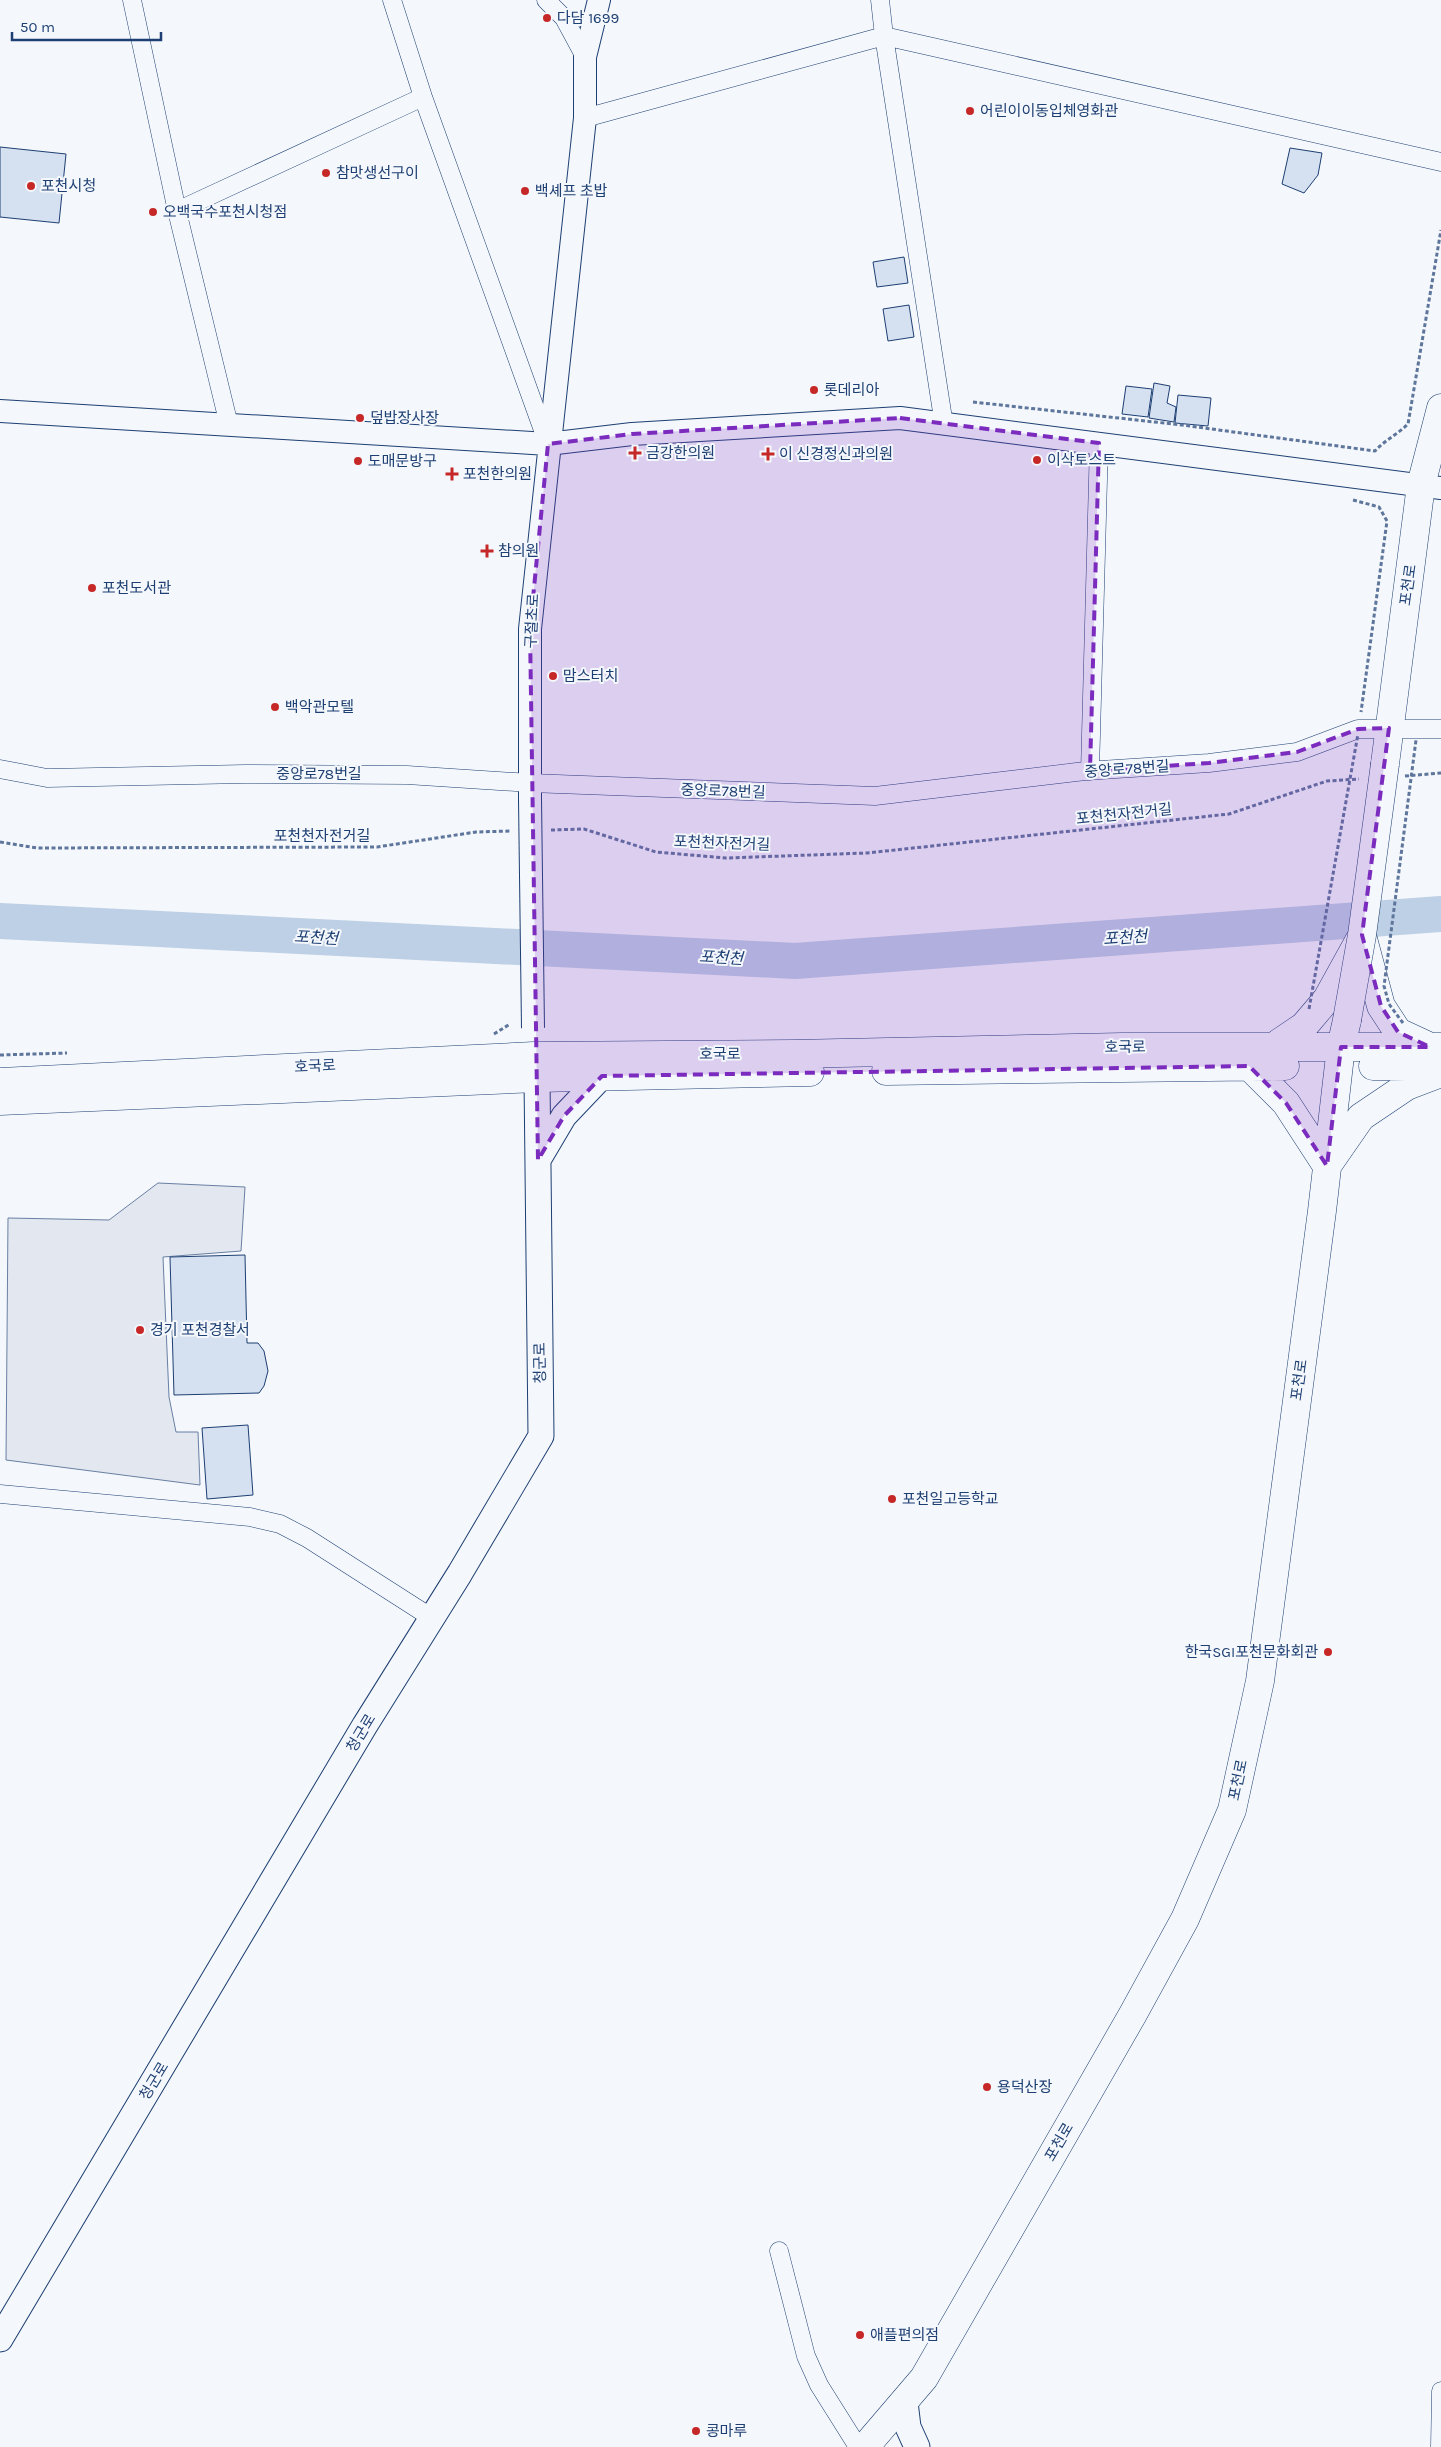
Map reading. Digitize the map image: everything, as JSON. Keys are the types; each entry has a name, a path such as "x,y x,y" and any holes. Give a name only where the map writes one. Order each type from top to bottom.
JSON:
{"main road":[{"name":"포천로","path":"864,2447 906,2402 924,2378 1133,2014 1184,1919 1232,1810 1260,1681 1340,1056 1362,935 1389,728 1431,487 1441,408"},
{"path":"1273,1047 1327,998 1362,935"},
{"path":"1362,935 1380,1004 1398,1032 1437,1054"},
{"name":"호국로","path":"0,1101 535,1067 793,1054 1122,1047 1273,1047 1340,1056"},
{"name":"호국로","path":"0,1082 535,1067 602,1076 1249,1066 1340,1056 1437,1054"},
{"path":"1249,1066 1286,1103 1327,1166 1361,1117 1407,1086 1441,1073"},
{"name":"청군로","path":"0,2339 365,1725 432,1618 541,1436 535,1067"},
{"path":"538,1160 564,1116 602,1076"},
{"path":"906,2402 908,2427 917,2447"}],"street":[{"path":"132,0 178,211 229,425"},
{"path":"392,0 423,97 548,444"},
{"path":"546,0 564,18 585,58"},
{"name":"구절초로","path":"535,1067 530,791 530,629 548,444 585,118 585,58 599,0"},
{"path":"880,0 944,425"},
{"path":"585,118 884,36 1441,162"},
{"path":"178,211 423,97"},
{"path":"0,411 35,415 548,444 632,434 900,418 1431,487"},
{"path":"1090,771 1100,444"},
{"name":"중앙로78번길","path":"0,769 47,778 245,774 407,775 530,791 875,796 1090,771 1209,763 1297,752 1358,731 1389,728 1441,729"},
{"path":"0,1494 250,1517 280,1524 307,1538 432,1618"},
{"path":"779,2251 806,2356 824,2393 858,2447"},
{"path":"1440,2447 1441,2391"}],"path":[{"path":"973,402 1182,425 1375,451 1382,442 1398,434 1408,424 1441,230"},
{"path":"1307,1018 1358,731 1387,521 1379,507 1345,498"},
{"path":"1402,1023 1389,1004 1384,986 1416,740"},
{"name":"포천천자전거길","path":"545,830 584,829 656,852 726,858 867,853 1229,814 1327,782 1384,773 1441,773"},
{"name":"포천천자전거길","path":"0,842 37,848 377,847 476,832 515,831"},
{"path":"488,1039 510,1024"}],"highlighted area":[{"path":"900,418 1099,443 1090,771 1209,763 1297,752 1358,729 1389,728 1362,935 1381,1006 1398,1032 1430,1047 1341,1047 1327,1166 1286,1103 1249,1066 602,1076 564,1116 538,1160 530,629 548,444 632,434"}],"shaded area":[{"path":"158,1183 245,1187 241,1251 163,1257 169,1397 176,1432 198,1432 200,1485 6,1460 8,1218 109,1220"}],"building":[{"name":"포천시청","path":"0,147 66,154 59,223 0,217"},
{"path":"1290,148 1322,153 1318,175 1304,193 1282,184"},
{"path":"904,257 908,283 877,287 873,262"},
{"path":"909,305 914,337 888,341 883,309"},
{"path":"1154,383 1170,386 1167,403 1176,407 1174,422 1149,418"},
{"path":"1126,386 1152,389 1148,417 1122,414"},
{"path":"1178,395 1211,398 1208,426 1175,423"},
{"path":"245,1255 247,1343 258,1343 264,1351 268,1371 264,1386 259,1393 174,1395 170,1257"},
{"path":"248,1425 253,1495 207,1499 202,1428"}],"waterway":[{"name":"포천천","path":"0,921 795,961 1441,914"}],"place":[{"name":"다담 1699","path":"547,18"},
{"name":"어린이이동입체영화관","path":"970,111"},
{"name":"참맛생선구이","path":"326,173"},
{"name":"포천시청","path":"31,186"},
{"name":"백셰프 초밥","path":"525,191"},
{"name":"오백국수포천시청점","path":"153,212"},
{"name":"롯데리아","path":"814,390"},
{"name":"덮밥장사장","path":"360,418"},
{"name":"금강한의원","path":"635,453"},
{"name":"이 신경정신과의원","path":"768,454"},
{"name":"이삭토스트","path":"1037,460"},
{"name":"도매문방구","path":"358,461"},
{"name":"포천한의원","path":"452,474"},
{"name":"참의원","path":"487,551"},
{"name":"포천도서관","path":"92,588"},
{"name":"맘스터치","path":"553,676"},
{"name":"백악관모텔","path":"275,707"},
{"name":"경기 포천경찰서","path":"140,1330"},
{"name":"포천일고등학교","path":"892,1499"},
{"name":"한국SGI포천문화회관","path":"1328,1652"},
{"name":"용덕산장","path":"987,2087"},
{"name":"애플편의점","path":"860,2335"},
{"name":"콩마루","path":"696,2431"}]}
